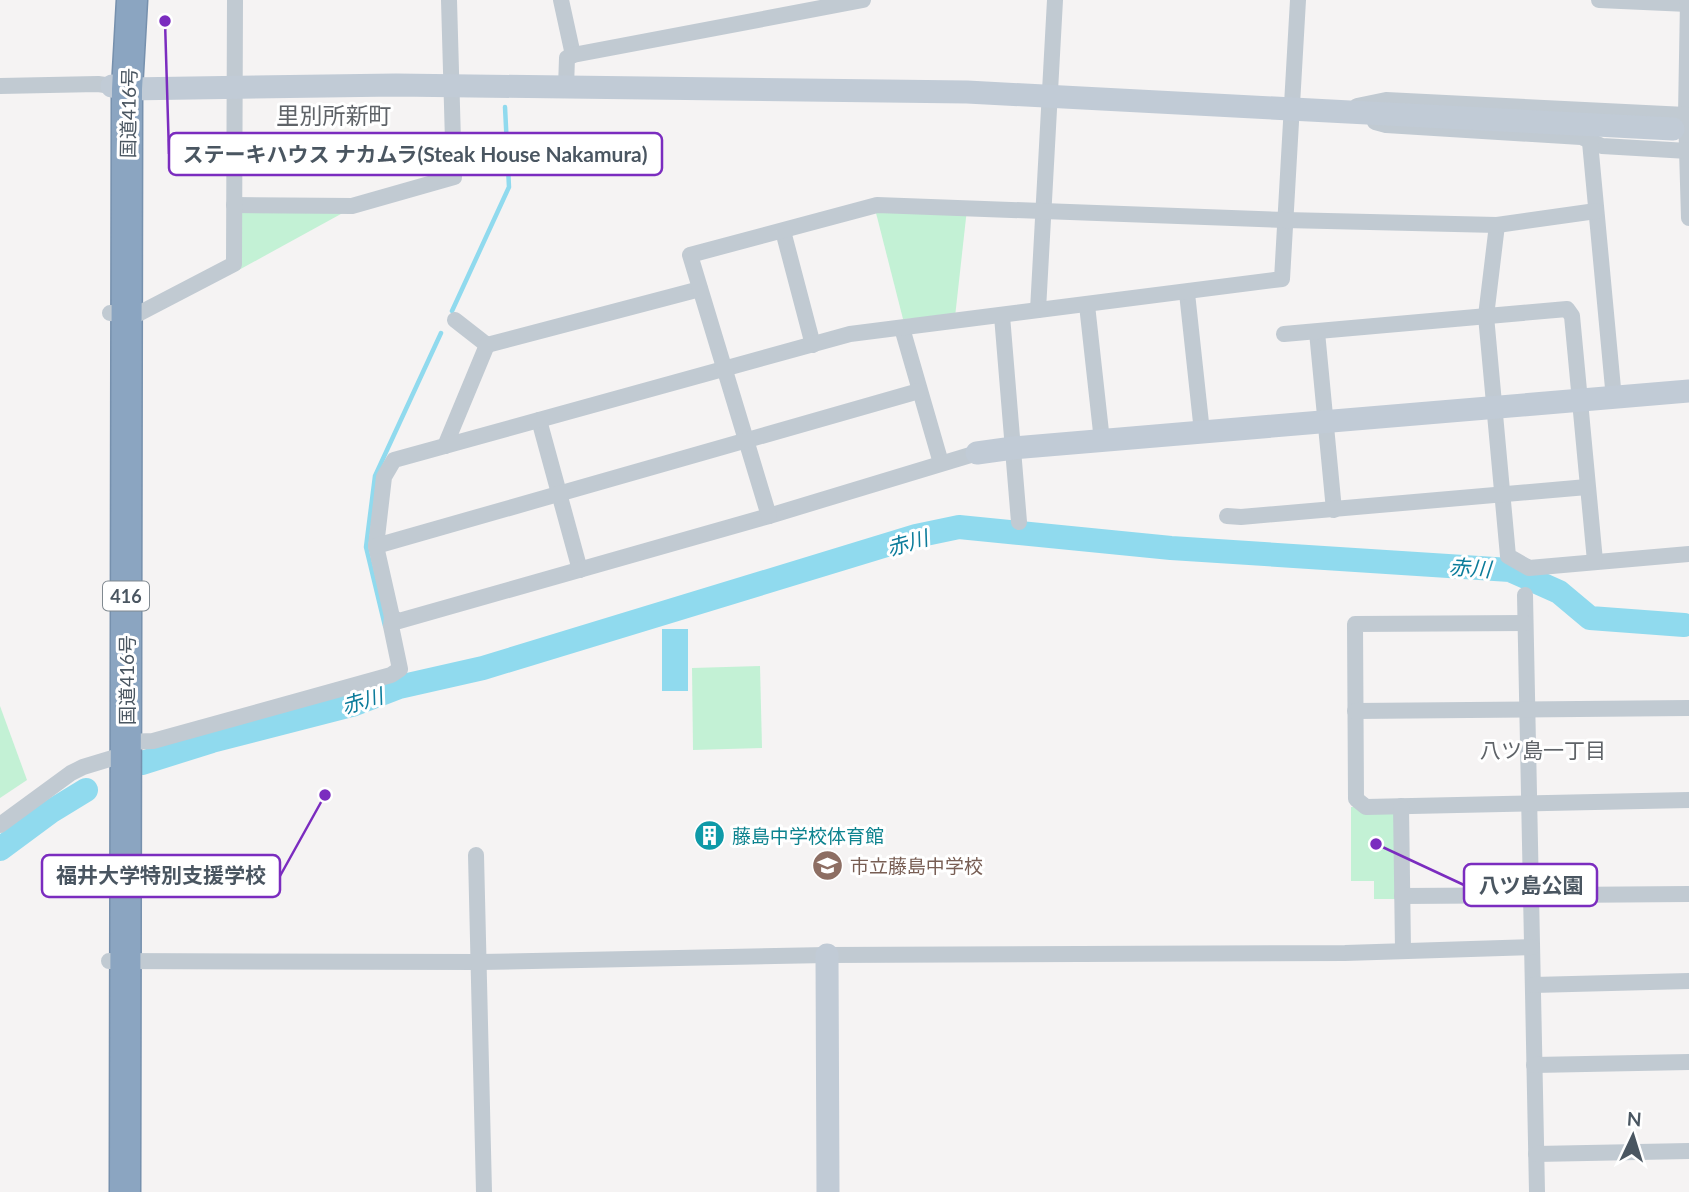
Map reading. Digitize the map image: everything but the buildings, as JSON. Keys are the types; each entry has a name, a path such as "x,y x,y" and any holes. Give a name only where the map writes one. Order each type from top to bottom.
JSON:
{"highway":[{"name":"国道416号","path":"108,1192 117,961 120,752 119,87 116,0"},
{"name":"国道416号","path":"119,87 132,0"},
{"name":"国道416号","path":"117,961 125,1192"}],"street":[{"path":"118,314 138,314 234,264 235,0"},
{"path":"234,205 352,206 454,177 449,0"},
{"path":"561,0 573,55"},
{"path":"566,87 567,58 573,55 831,3 863,0"},
{"path":"1038,310 1055,0"},
{"path":"0,825 71,774 120,752 391,675 400,669 391,626 392,617 376,546 384,477 394,460 850,334 1282,279 1298,0"},
{"path":"1599,0 1688,2 1680,122 1688,150 1689,218"},
{"path":"0,86 451,86 967,92 1336,110 1680,122"},
{"path":"1336,110 1386,125 1581,137 1602,146 1688,150"},
{"path":"1591,142 1614,398"},
{"path":"769,516 690,255 877,205 1497,225 1596,211"},
{"path":"1497,225 1486,316 1508,556 1529,568 1689,554"},
{"path":"783,231 813,345"},
{"path":"487,345 701,289"},
{"path":"1187,293 1202,432"},
{"path":"1087,305 1102,442"},
{"path":"1284,334 1567,309 1572,316 1595,561"},
{"path":"1002,316 1019,522"},
{"path":"455,320 487,345"},
{"path":"902,328 941,463"},
{"path":"1317,332 1334,510"},
{"path":"445,446 487,345"},
{"path":"376,546 919,391"},
{"path":"392,617 399,621 769,516 976,453 1013,447 1102,442 1689,391"},
{"path":"539,420 580,570"},
{"path":"1227,516 1334,510 1587,487"},
{"path":"1525,595 1537,1192"},
{"path":"1525,623 1355,624 1356,799 1366,807 1689,800"},
{"path":"1355,711 1689,708"},
{"path":"1401,806 1403,950"},
{"path":"476,855 484,1192"},
{"path":"1402,896 1689,894"},
{"path":"117,961 480,962 827,955 1332,953 1532,947"},
{"path":"827,955 828,1192"},
{"path":"1533,985 1689,981"},
{"path":"1534,1065 1689,1062"},
{"path":"1536,1154 1689,1151"}],"green space":[{"path":"238,205 350,209 237,271"},
{"path":"875,209 967,209 955,317 903,319"},
{"path":"760,666 762,748 693,750 692,668"},
{"path":"0,706 27,780 0,798"},
{"path":"1351,807 1401,807 1399,899 1374,899 1374,881 1351,881"}],"water":[{"path":"662,629 688,629 688,691 662,691"}],"waterway":[{"path":"452,311 509,187 505,107"},
{"path":"385,626 366,547 375,476 441,333"},
{"name":"赤川","path":"142,763 212,741 352,705 399,687 483,668 916,536 959,527 1171,548 1510,570 1559,592 1590,618 1684,625"},
{"name":"赤川","path":"398,683 399,687"},
{"name":"赤川","path":"0,849 50,812 86,790"}],"place":[{"name":"ステーキハウス ナカムラ(Steak House Nakamura)","path":"165,21"},
{"name":"福井大学特別支援学校","path":"325,795"},
{"name":"藤島中学校体育館","path":"709,835"},
{"name":"八ツ島公園","path":"1376,844"},
{"name":"市立藤島中学校","path":"827,865"}],"district":[{"name":"里別所新町","path":"334,115"},
{"name":"八ツ島一丁目","path":"1543,749"}]}
